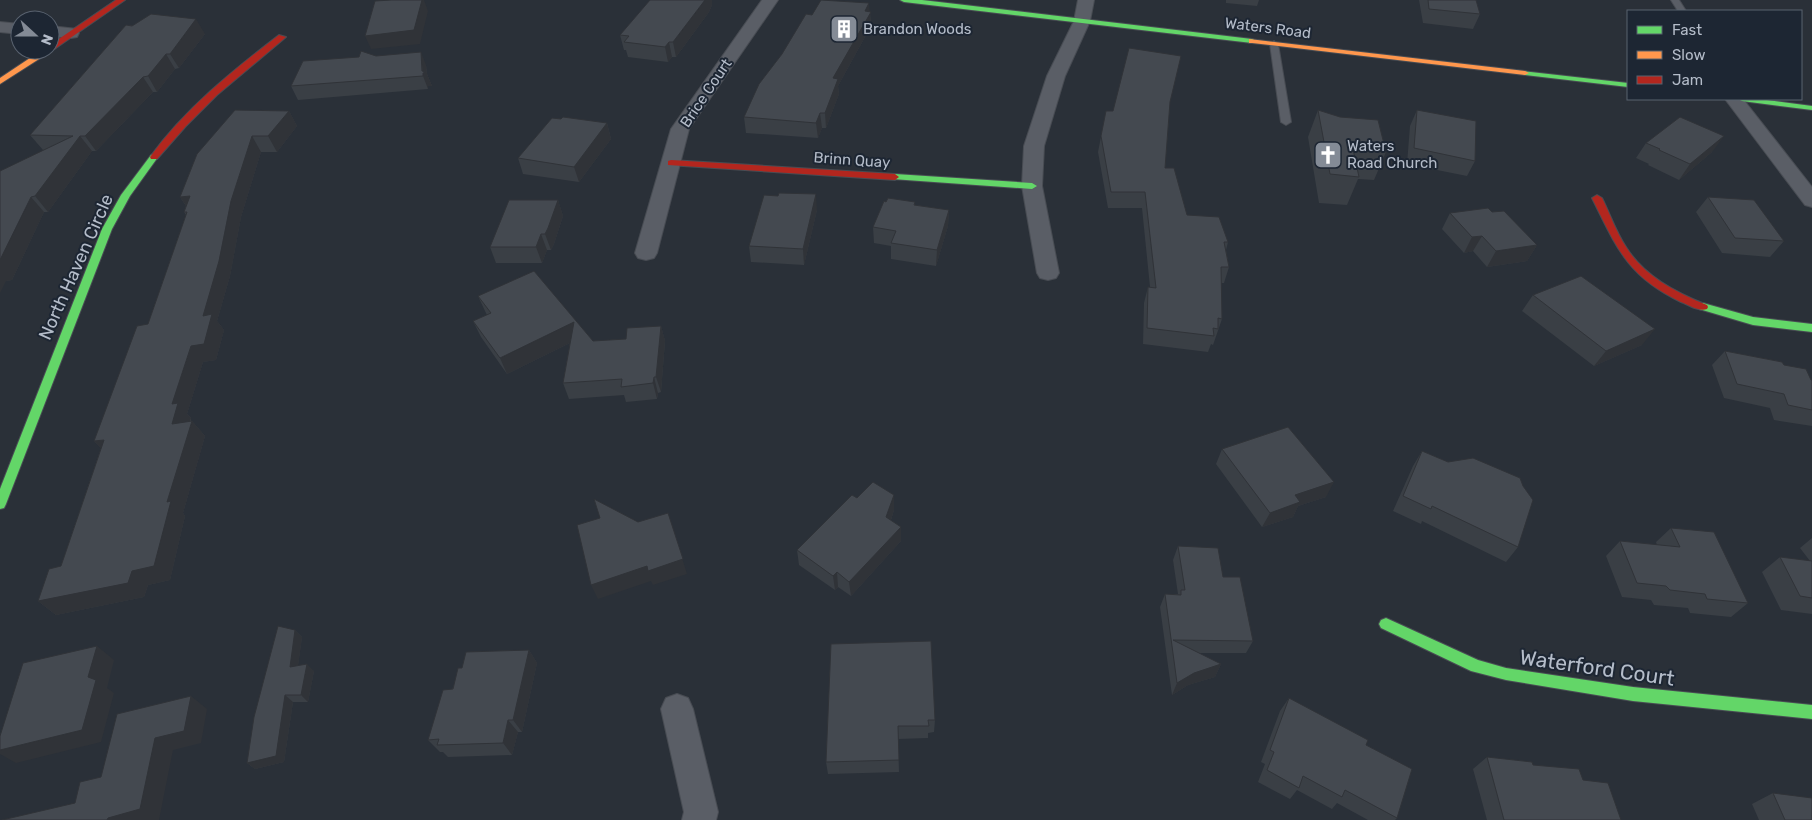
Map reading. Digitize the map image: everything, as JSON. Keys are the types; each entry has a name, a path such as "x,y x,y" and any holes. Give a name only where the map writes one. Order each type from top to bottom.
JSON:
{"street":[{"path":"60,41 121,0"},
{"name":"Brice Court","path":"646,253 680,129 770,0"},
{"name":"Waters Road","path":"904,0 1627,85"},
{"path":"1048,273 1032,186 1034,146 1056,76 1082,21 1086,0"},
{"path":"60,32 71,33"},
{"name":"North Haven Circle","path":"0,504 67,327 113,217 126,195 160,149 190,116 282,36"},
{"path":"0,82 32,60"},
{"path":"1735,100 1812,202"},
{"path":"1750,100 1812,108"},
{"name":"Brinn Quay","path":"671,163 1032,186"},
{"path":"1597,198 1627,256 1638,269 1670,291 1701,307 1742,320 1763,324 1812,328"},
{"name":"Waterford Court","path":"1386,624 1476,666 1506,674 1633,694 1812,712"},
{"path":"677,708 701,812 699,820"}],"lane":[{"path":"1274,44 1286,122"}],"building":[{"path":"422,0 414,30 365,36 375,1"},
{"path":"650,0 705,0 673,42 669,42 665,47 624,42 629,36 620,35"},
{"path":"821,0 869,3 865,11 871,12 833,78 838,79 825,113 820,113 816,123 744,117 759,84 782,54 806,14 812,15"},
{"path":"1428,0 1476,0 1480,14 1429,9"},
{"path":"151,14 196,19 170,54 166,54 148,76 143,77 85,136 80,136 35,196 31,197 0,260 0,171 73,136 30,135 126,25 132,26"},
{"path":"1129,48 1181,56 1170,102 1165,168 1174,168 1187,215 1219,217 1228,242 1224,242 1229,267 1221,267 1222,319 1218,318 1218,329 1213,328 1214,336 1147,328 1148,287 1156,288 1145,192 1111,192 1101,136 1106,111 1113,111"},
{"path":"361,51 376,56 421,52 422,71 426,72 423,73 423,76 291,86 303,61 359,57"},
{"path":"235,110 289,111 268,136 252,136 231,201 219,261 203,316 212,314 204,344 191,346 172,404 178,403 172,424 192,421 167,502 171,501 154,566 132,571 128,583 38,601 49,569 61,566 104,440 94,441 137,326 148,324 187,212 184,212 190,196 180,197 197,154"},
{"path":"1318,110 1340,117 1378,120 1386,152 1353,149 1359,177 1330,174"},
{"path":"1417,110 1476,121 1475,161 1414,148"},
{"path":"563,117 607,123 574,167 518,158 552,118 561,119"},
{"path":"1680,117 1724,136 1690,164 1646,143"},
{"path":"779,193 816,194 803,249 749,246 764,195 778,196"},
{"path":"1708,197 1754,200 1784,241 1735,238"},
{"path":"888,198 915,202 914,205 949,210 937,250 891,243 896,231 873,227 884,201 886,202"},
{"path":"509,200 558,200 548,228 545,234 541,234 536,247 490,247"},
{"path":"1488,208 1492,212 1504,211 1537,245 1496,251 1482,236 1472,237 1450,213"},
{"path":"534,271 593,341 626,339 627,328 661,326 656,377 654,377 653,383 621,387 622,379 563,383 574,322 500,358 473,321 491,313 478,296"},
{"path":"1581,276 1655,329 1606,351 1533,295"},
{"path":"1725,351 1782,362 1784,365 1806,369 1812,380 1812,410 1788,405 1784,394 1737,384"},
{"path":"1288,427 1334,482 1295,495 1300,502 1270,513 1222,449"},
{"path":"1422,451 1448,462 1473,458 1520,478 1533,500 1518,547 1432,506 1431,509 1403,496"},
{"path":"873,482 894,495 886,517 901,527 849,582 837,572 833,576 797,550 852,495 857,498"},
{"path":"594,499 638,522 668,513 683,559 648,571 647,566 591,585 577,525 600,518"},
{"path":"1671,528 1714,532 1748,603 1707,599 1705,594 1670,590 1666,586 1637,583 1620,541 1680,547"},
{"path":"1178,546 1218,548 1223,577 1240,577 1253,641 1173,640 1221,664 1194,673 1177,683 1165,594 1181,595 1181,590 1185,590"},
{"path":"1780,557 1812,561 1812,598 1800,596"},
{"path":"278,626 295,630 290,667 307,664 301,695 285,695 276,756 247,763 254,717"},
{"path":"931,641 935,720 928,720 929,726 898,726 899,760 826,762 831,644"},
{"path":"97,646 88,677 96,680 82,730 0,750 0,736 23,663"},
{"path":"529,650 513,720 508,720 503,743 437,745 439,739 428,740 443,690 453,689 458,668 462,668 466,652"},
{"path":"191,696 184,731 155,738 140,809 108,818 107,820 2,820 75,803 80,782 101,777 117,714"},
{"path":"1289,698 1368,740 1366,745 1412,769 1397,818 1345,790 1342,797 1303,776 1299,788 1267,770 1274,752 1270,750"},
{"path":"1487,757 1532,762 1533,765 1579,769 1583,780 1608,783 1621,820 1504,820"},
{"path":"1773,793 1812,798 1812,820 1785,820"}],"traffic: fast":[{"path":"904,0 1252,41"},
{"path":"1525,73 1627,85"},
{"path":"1750,100 1812,108"},
{"path":"0,504 107,229 126,195 154,157"},
{"path":"895,177 1032,186"},
{"path":"1703,307 1753,321 1812,328"},
{"path":"1386,624 1476,666 1506,674 1633,694 1812,712"}],"traffic: slow":[{"path":"1252,41 1525,73"},
{"path":"0,82 32,60"}],"traffic: jam":[{"path":"60,41 121,0"},
{"path":"154,157 198,108 247,64 282,37"},
{"path":"671,163 895,177"},
{"path":"1597,198 1618,242 1634,265 1661,287 1703,307"}],"place":[{"name":"Brandon Woods","path":"844,29"},
{"name":"Waters Road Church","path":"1328,155"}]}
